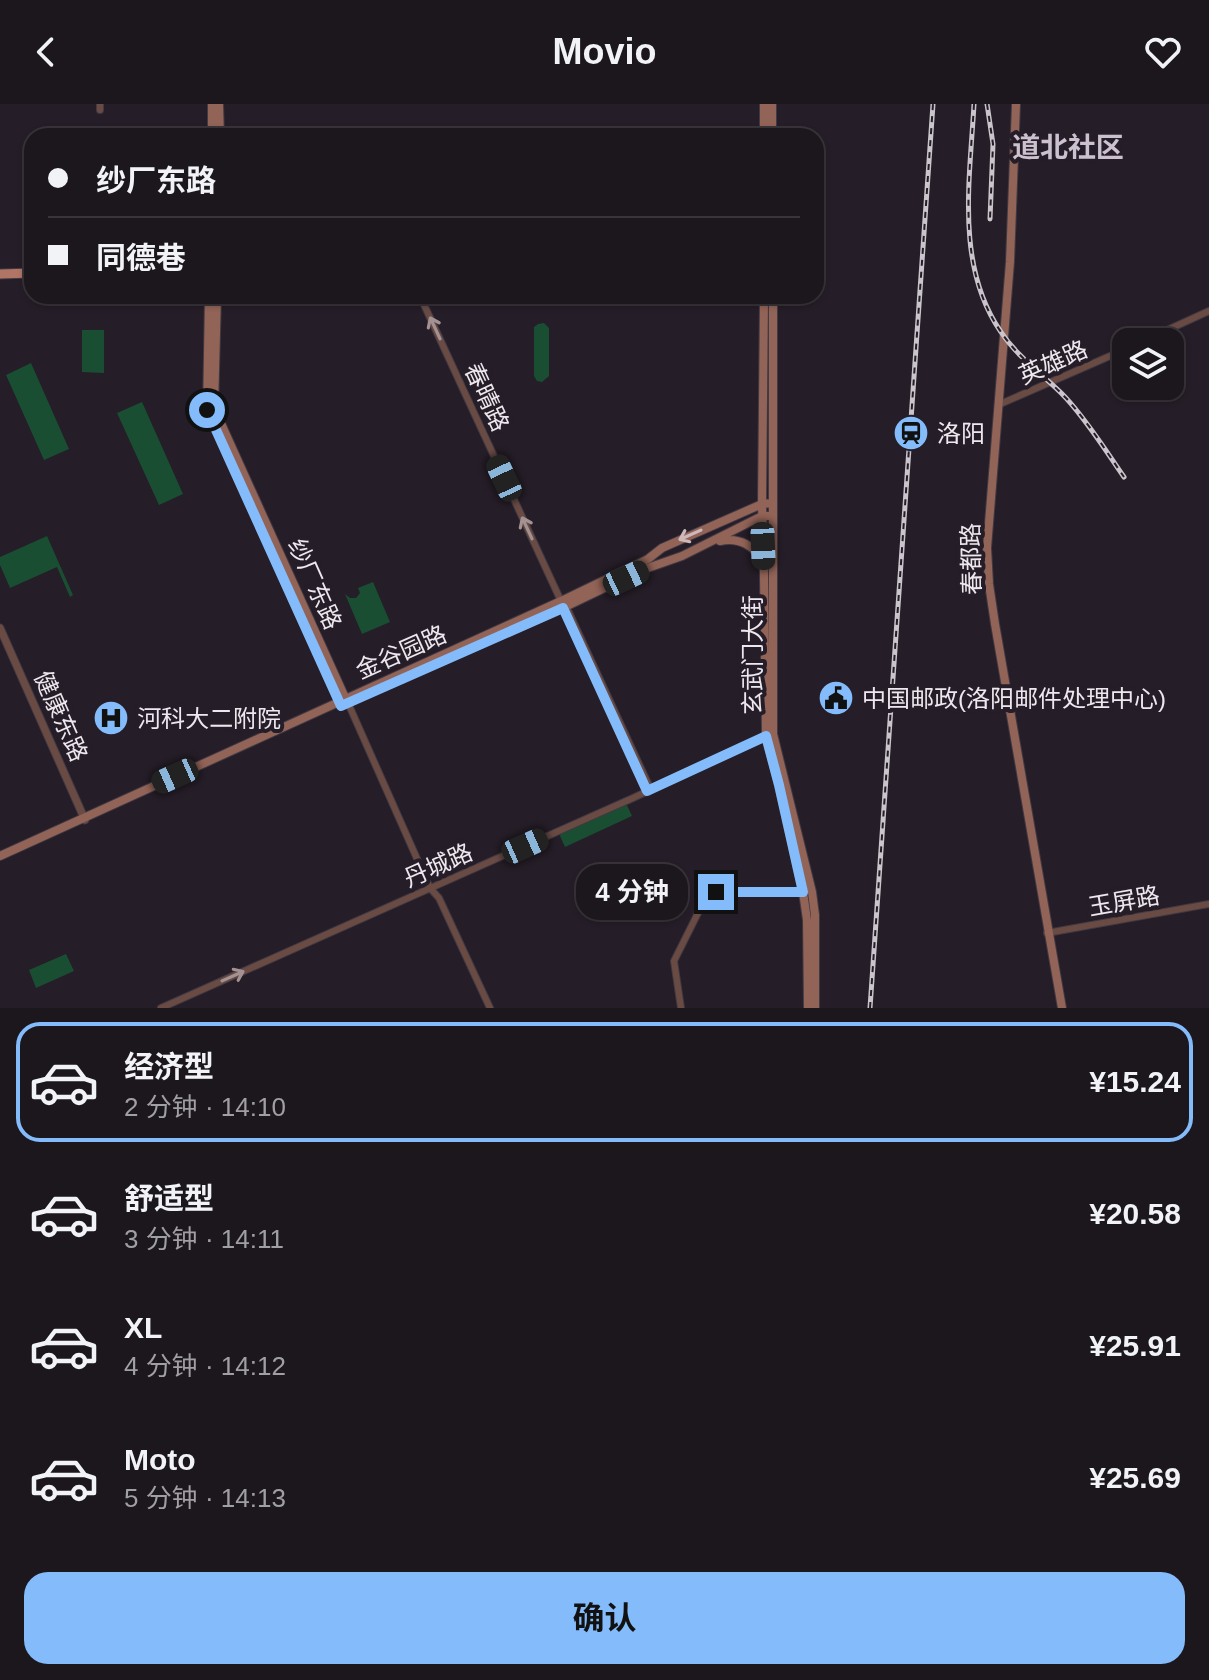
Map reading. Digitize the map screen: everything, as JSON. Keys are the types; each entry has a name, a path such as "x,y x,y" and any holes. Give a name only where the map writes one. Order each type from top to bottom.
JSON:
{"main road":[{"path":"212,104 212,128"},
{"path":"219,104 220,128"},
{"path":"764,104 764,128"},
{"path":"772,104 772,128"},
{"name":"春都路","path":"1014,104 1007,262 984,548 992,625 1061,1008"},
{"path":"0,276 24,276"},
{"name":"纱厂东路","path":"209,304 207,410 344,702"},
{"name":"纱厂东路","path":"217,304 214,408 344,702"},
{"name":"玄武门大街","path":"764,304 762,504 767,516 769,735 812,892 815,915 815,1008"},
{"name":"玄武门大街","path":"773,304 772,503 767,516 764,575 769,735 803,892 807,920 808,1008"},
{"name":"金谷园路","path":"564,605 648,559 662,548 762,504 772,503"},
{"name":"金谷园路","path":"0,858 767,516"},
{"path":"697,549 725,539 750,545 760,557 764,575"}],"street":[{"name":"春晴路","path":"424,304 649,790"},
{"path":"1172,328 1209,311"},
{"name":"英雄路","path":"997,406 1112,355"},
{"name":"健康东路","path":"0,628 85,819"},
{"name":"纱厂东路","path":"344,702 430,888 439,898 490,1008"},
{"name":"丹城路","path":"161,1008 769,735"},
{"path":"681,1008 674,961 710,894 803,892"},
{"name":"玉屏路","path":"1047,933 1209,904"}],"green space":[{"path":"544,323 549,328 549,376 542,382 534,376 534,327"},
{"path":"82,330 104,330 104,373 82,372"},
{"path":"31,363 69,449 44,460 6,375"},
{"path":"142,402 183,494 159,505 117,413"},
{"path":"47,536 73,595 70,597 57,567 10,588 0,565 0,557"},
{"path":"373,582 390,622 362,634 345,594 356,598 360,593 358,588"},
{"path":"626,803 632,816 565,847 561,833"},
{"path":"66,954 74,971 36,988 29,970"}],"railway":[{"path":"870,1008 933,104"},
{"path":"974,104 969,221 971,251 986,306 1008,341 1074,407 1124,477"},
{"path":"987,104 993,144 990,219"}],"place":[{"name":"洛阳","path":"911,433"},
{"name":"中国邮政(洛阳邮件处理中心)","path":"836,698"},
{"name":"河科大二附院","path":"111,718"}],"district":[{"name":"道北社区","path":"1068,147"}],"route":[{"path":"207,410 341,706 563,608 647,791 766,736 803,892 716,892"}]}
